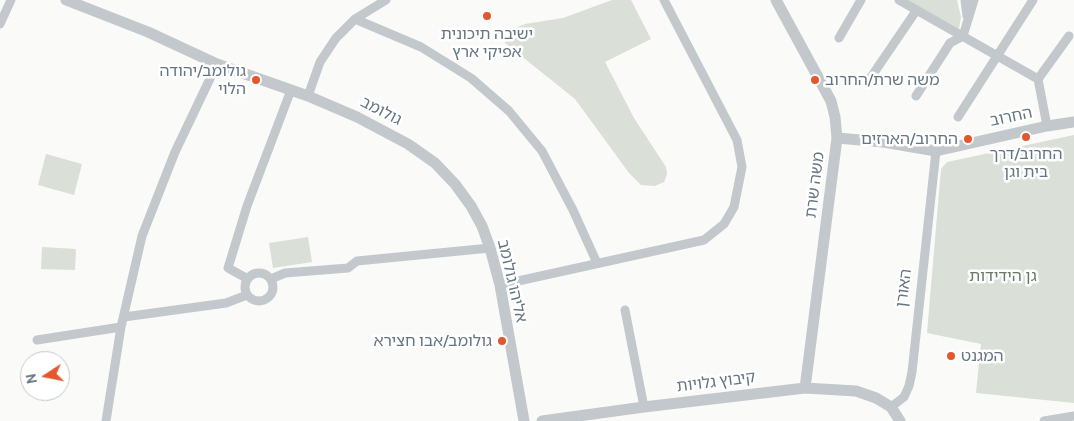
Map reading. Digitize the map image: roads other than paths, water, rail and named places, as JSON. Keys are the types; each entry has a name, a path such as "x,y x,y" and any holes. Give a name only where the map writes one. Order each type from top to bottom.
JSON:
{"street":[{"path":"0,24 12,0"},
{"path":"66,0 148,32 217,64 308,96 320,62 336,38 355,19 386,0"},
{"path":"500,285 704,240 724,224 734,207 742,167 737,140 664,0"},
{"name":"משה שרת","path":"776,0 831,101 837,138 805,388"},
{"path":"840,38 861,0"},
{"path":"899,0 1038,79"},
{"path":"963,36 968,14 965,0"},
{"path":"916,96 950,43 963,36 974,0"},
{"path":"958,116 1033,0"},
{"path":"870,80 916,11"},
{"path":"355,19 421,47 471,78 509,111 542,151 573,210 597,263"},
{"path":"1047,126 1038,79 1069,36"},
{"path":"106,421 121,327 142,236 175,152 217,64"},
{"path":"248,279 228,268 248,206 291,90"},
{"name":"גולומב","path":"308,96 357,117 408,144 435,163"},
{"name":"החרוב","path":"837,138 883,142 936,151 1047,126 1074,122"},
{"name":"האורן","path":"891,407 904,397 912,372 936,151"},
{"name":"אליהו גולומב","path":"435,163 455,184 471,206 482,226 490,248 500,285 524,421"},
{"path":"271,279 285,273 348,268 356,261 490,248"},
{"path":"264,273 271,279 273,292 268,299 259,302 247,295 245,285 254,274 264,273"},
{"path":"124,317 226,304 247,295"},
{"path":"625,310 644,407"},
{"path":"37,340 121,327"},
{"name":"קיבוץ גלויות","path":"546,421 644,407 805,388 856,391 876,398 891,407"},
{"path":"891,407 900,421"},
{"path":"1044,421 1074,416"}],"place":[{"name":"ישיבה תיכונית אפיקי ארץ","path":"487,16"},
{"name":"גולומב/יהודה הלוי","path":"256,80"},
{"name":"משה שרת/החרוב","path":"815,80"},
{"name":"החרוב/דרך בית וגן","path":"1026,137"},
{"name":"החרוב/הארזים","path":"968,139"},
{"name":"גולומב/אבו חצירא","path":"502,341"},
{"name":"המגנט","path":"951,356"}],"park label":[{"name":"גן הידידות","path":"1003,276"}]}
